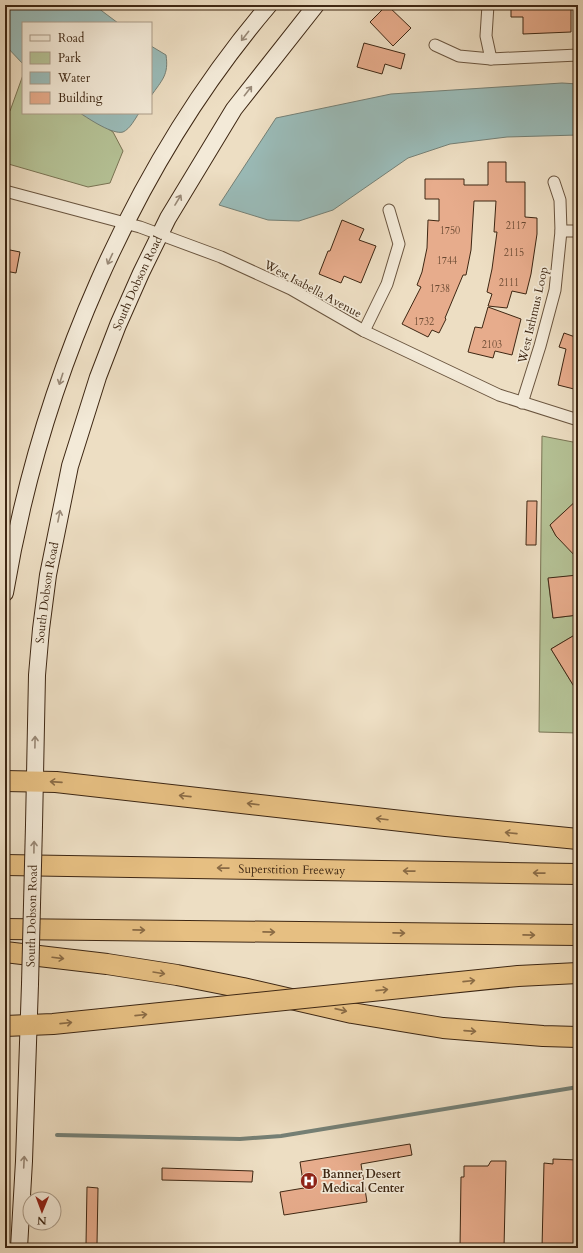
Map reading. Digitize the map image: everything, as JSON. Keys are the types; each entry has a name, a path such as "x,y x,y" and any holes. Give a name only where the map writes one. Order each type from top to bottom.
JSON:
{"highway":[{"path":"5,781 56,782 446,826 578,839"},
{"name":"Superstition Freeway","path":"5,865 578,874"},
{"path":"5,929 578,935"},
{"path":"5,952 107,964 177,975 244,988 352,1013 443,1028 544,1036 578,1037"},
{"path":"5,1026 102,1019 518,976 578,973"}],"main road":[{"path":"5,593 15,535 45,426 77,332 126,224 179,128 227,58 269,5"},
{"name":"South Dobson Road","path":"19,1248 29,1025 37,675 41,629 50,568 70,466 98,377 118,326 141,273 152,253 159,234 234,109 316,5"}],"street":[{"path":"488,5 486,36 491,59"},
{"path":"435,45 459,56 491,59 578,55"},
{"name":"West Isthmus Loop","path":"522,403 540,346 555,290 561,231 560,200 554,182"},
{"name":"West Isabella Avenue","path":"5,191 159,234 222,257 291,289 364,331 499,395 578,420"},
{"path":"364,331 387,284 399,244 389,210"},
{"path":"561,231 578,231"}],"green space":[{"path":"22,78 22,114 85,114 113,132 123,151 110,183 88,187 5,163 5,113 10,111"},
{"path":"542,436 578,443 578,499 550,525 556,536 578,556 578,575 548,579 553,618 578,615 578,633 551,649 578,693 578,733 539,732"}],"water":[{"path":"5,5 95,5 117,22 22,22 22,63 5,45"},
{"path":"152,47 166,55 166,68 164,77 152,94"},
{"path":"562,83 578,84 578,135 507,137 450,144 408,158 333,210 299,221 268,220 219,205 276,118 391,94"},
{"path":"82,114 138,114 128,129 123,132 113,131"}],"building":[{"path":"387,5 411,28 393,46 370,22"},
{"path":"511,5 571,5 571,32 523,34 523,17 511,17"},
{"path":"364,43 405,54 401,69 385,64 382,74 357,67"},
{"path":"488,162 506,162 506,182 525,182 525,217 537,218 537,234 531,274 526,294 512,291 507,308 488,306 492,294 487,292 497,232 494,232 496,201 474,201 471,250 466,275 463,275 439,333 432,330 428,337 402,324 421,287 417,285 422,272 427,248 428,220 439,221 439,199 425,199 425,179 464,179 464,185 488,185"},
{"path":"342,220 364,229 359,240 376,246 361,283 344,276 341,283 319,274"},
{"path":"5,249 20,252 16,273 5,271"},
{"path":"488,307 521,319 512,355 495,351 493,358 468,352 475,327 482,328"},
{"path":"564,333 578,338 578,390 558,385 566,349 559,347"},
{"path":"578,499 578,559 556,536 550,525"},
{"path":"527,501 537,501 536,545 526,545"},
{"path":"578,575 578,615 553,618 548,578"},
{"path":"578,633 578,693 551,649"},
{"path":"410,1144 412,1155 361,1164 367,1202 284,1215 280,1192 304,1188 300,1162"},
{"path":"553,1159 577,1160 578,1248 542,1248 544,1163 553,1164"},
{"path":"491,1161 506,1161 504,1248 460,1248 461,1177 464,1177 464,1166 488,1166"},
{"path":"162,1168 253,1171 252,1182 162,1180"},
{"path":"87,1187 98,1188 97,1244 86,1244"}],"waterway":[{"path":"57,1135 240,1139 281,1136 578,1087"}],"place":[{"name":"Banner Desert Medical Center","path":"309,1181"}]}
